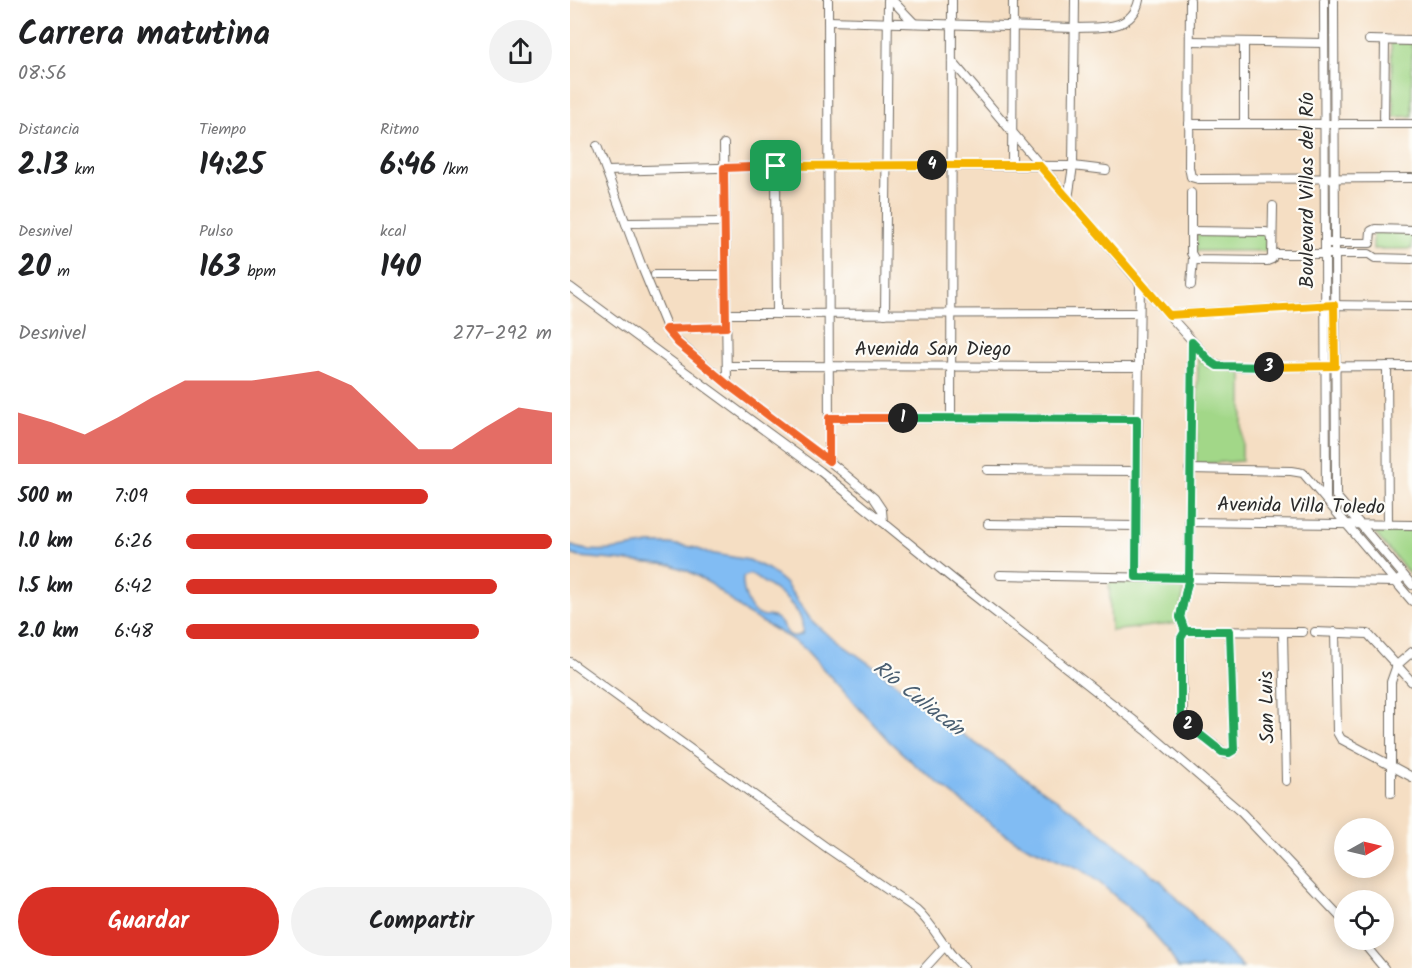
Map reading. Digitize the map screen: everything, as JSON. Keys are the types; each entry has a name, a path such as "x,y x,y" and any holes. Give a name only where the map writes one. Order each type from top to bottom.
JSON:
{"street":[{"path":"828,0 829,461"},
{"path":"885,314 890,0"},
{"path":"890,0 914,23"},
{"path":"951,418 952,0"},
{"path":"1012,165 1013,0"},
{"path":"1068,199 1073,166 1075,0"},
{"path":"828,21 1075,28 1118,25 1134,14 1139,0"},
{"path":"1190,0 1188,167 1190,175 1195,178 1412,178"},
{"name":"Boulevard Villas del Río","path":"1324,0 1329,124"},
{"name":"Boulevard Villas del Río","path":"1326,498 1330,366 1329,124 1334,0"},
{"path":"1369,40 1412,41"},
{"path":"1384,124 1385,40"},
{"path":"1190,41 1324,43"},
{"path":"1244,42 1244,124"},
{"path":"952,61 1140,283 1211,362 1221,367 1412,366"},
{"path":"1189,124 1412,124"},
{"path":"724,144 727,384"},
{"path":"597,146 666,329 678,343 727,384 829,461 877,501 882,510 883,522"},
{"path":"606,171 828,165 1039,165 1106,170"},
{"path":"776,166 777,314"},
{"path":"1191,193 1191,231 1196,259 1191,285"},
{"path":"1196,259 1267,261 1272,259 1273,206"},
{"path":"626,223 724,222"},
{"path":"1329,243 1370,243 1372,230 1412,230"},
{"path":"1191,231 1266,232 1271,235 1272,240"},
{"path":"1272,254 1369,254 1375,258 1412,258"},
{"path":"655,275 725,274"},
{"path":"1136,577 1140,283"},
{"path":"570,287 820,471 953,579 1146,730 1242,813 1334,910"},
{"path":"1169,315 1330,305 1412,306"},
{"path":"726,314 1139,313"},
{"path":"666,329 726,327"},
{"path":"1192,342 1189,578 1180,617 1185,631 1181,638 1181,708 1185,723 1227,754 1232,752 1234,743 1230,631"},
{"name":"Avenida San Diego","path":"727,366 1138,367"},
{"name":"Boulevard Villas del Río","path":"1330,366 1336,496 1412,585"},
{"path":"1387,366 1388,525"},
{"path":"829,418 1137,419"},
{"path":"1189,469 1298,471 1307,476 1412,601"},
{"path":"987,470 1137,471"},
{"name":"Avenida Villa Toledo","path":"1189,522 1412,525"},
{"path":"988,524 1136,526"},
{"path":"1000,575 1396,582 1404,576"},
{"path":"1185,631 1303,632"},
{"name":"San Luis","path":"1283,632 1286,781"},
{"path":"1315,632 1368,634 1412,682"},
{"path":"1335,632 1337,732 1341,739 1412,777"},
{"path":"1391,793 1391,682 1397,665 1412,652"},
{"path":"570,662 830,850 916,909 927,919 952,956 964,968"},
{"path":"925,968 946,945"},
{"path":"1369,950 1384,968"}],"green space":[{"path":"1412,42 1412,116 1394,117 1391,43"},
{"path":"1373,229 1412,230 1412,249 1373,249"},
{"path":"1197,233 1266,234 1266,251 1196,251"},
{"path":"1198,356 1208,367 1242,368 1242,461 1196,464"},
{"path":"1412,530 1412,577 1373,531"},
{"path":"1109,579 1186,580 1178,623 1111,631"}],"water":[{"path":"650,544 692,547 709,553 749,560 768,569 785,583 811,620 823,631 884,674 939,718 1079,815 1160,880 1243,968 1178,968 1168,950 1139,917 1100,883 1080,869 1018,842 992,825 890,742 805,649 746,613 711,584 672,565 579,557 570,554 570,545 599,551","holes":["750,574 776,591 793,606 802,624 802,634 789,635 777,619 759,615 751,608 743,586 743,577"]}],"route":[{"path":"776,166 724,168 726,327 666,329 678,343 727,384 829,461 829,418 1137,419 1136,577 1189,578 1180,617 1185,631 1181,638 1181,714 1185,723 1222,752 1227,754 1232,752 1234,743 1230,631 1185,631 1182,625 1180,617 1189,578 1192,342 1211,362 1221,367 1335,366 1334,305 1169,315 1039,165 776,166"}],"water label":[{"name":"Río Culiacán","path":"918,699"}]}
